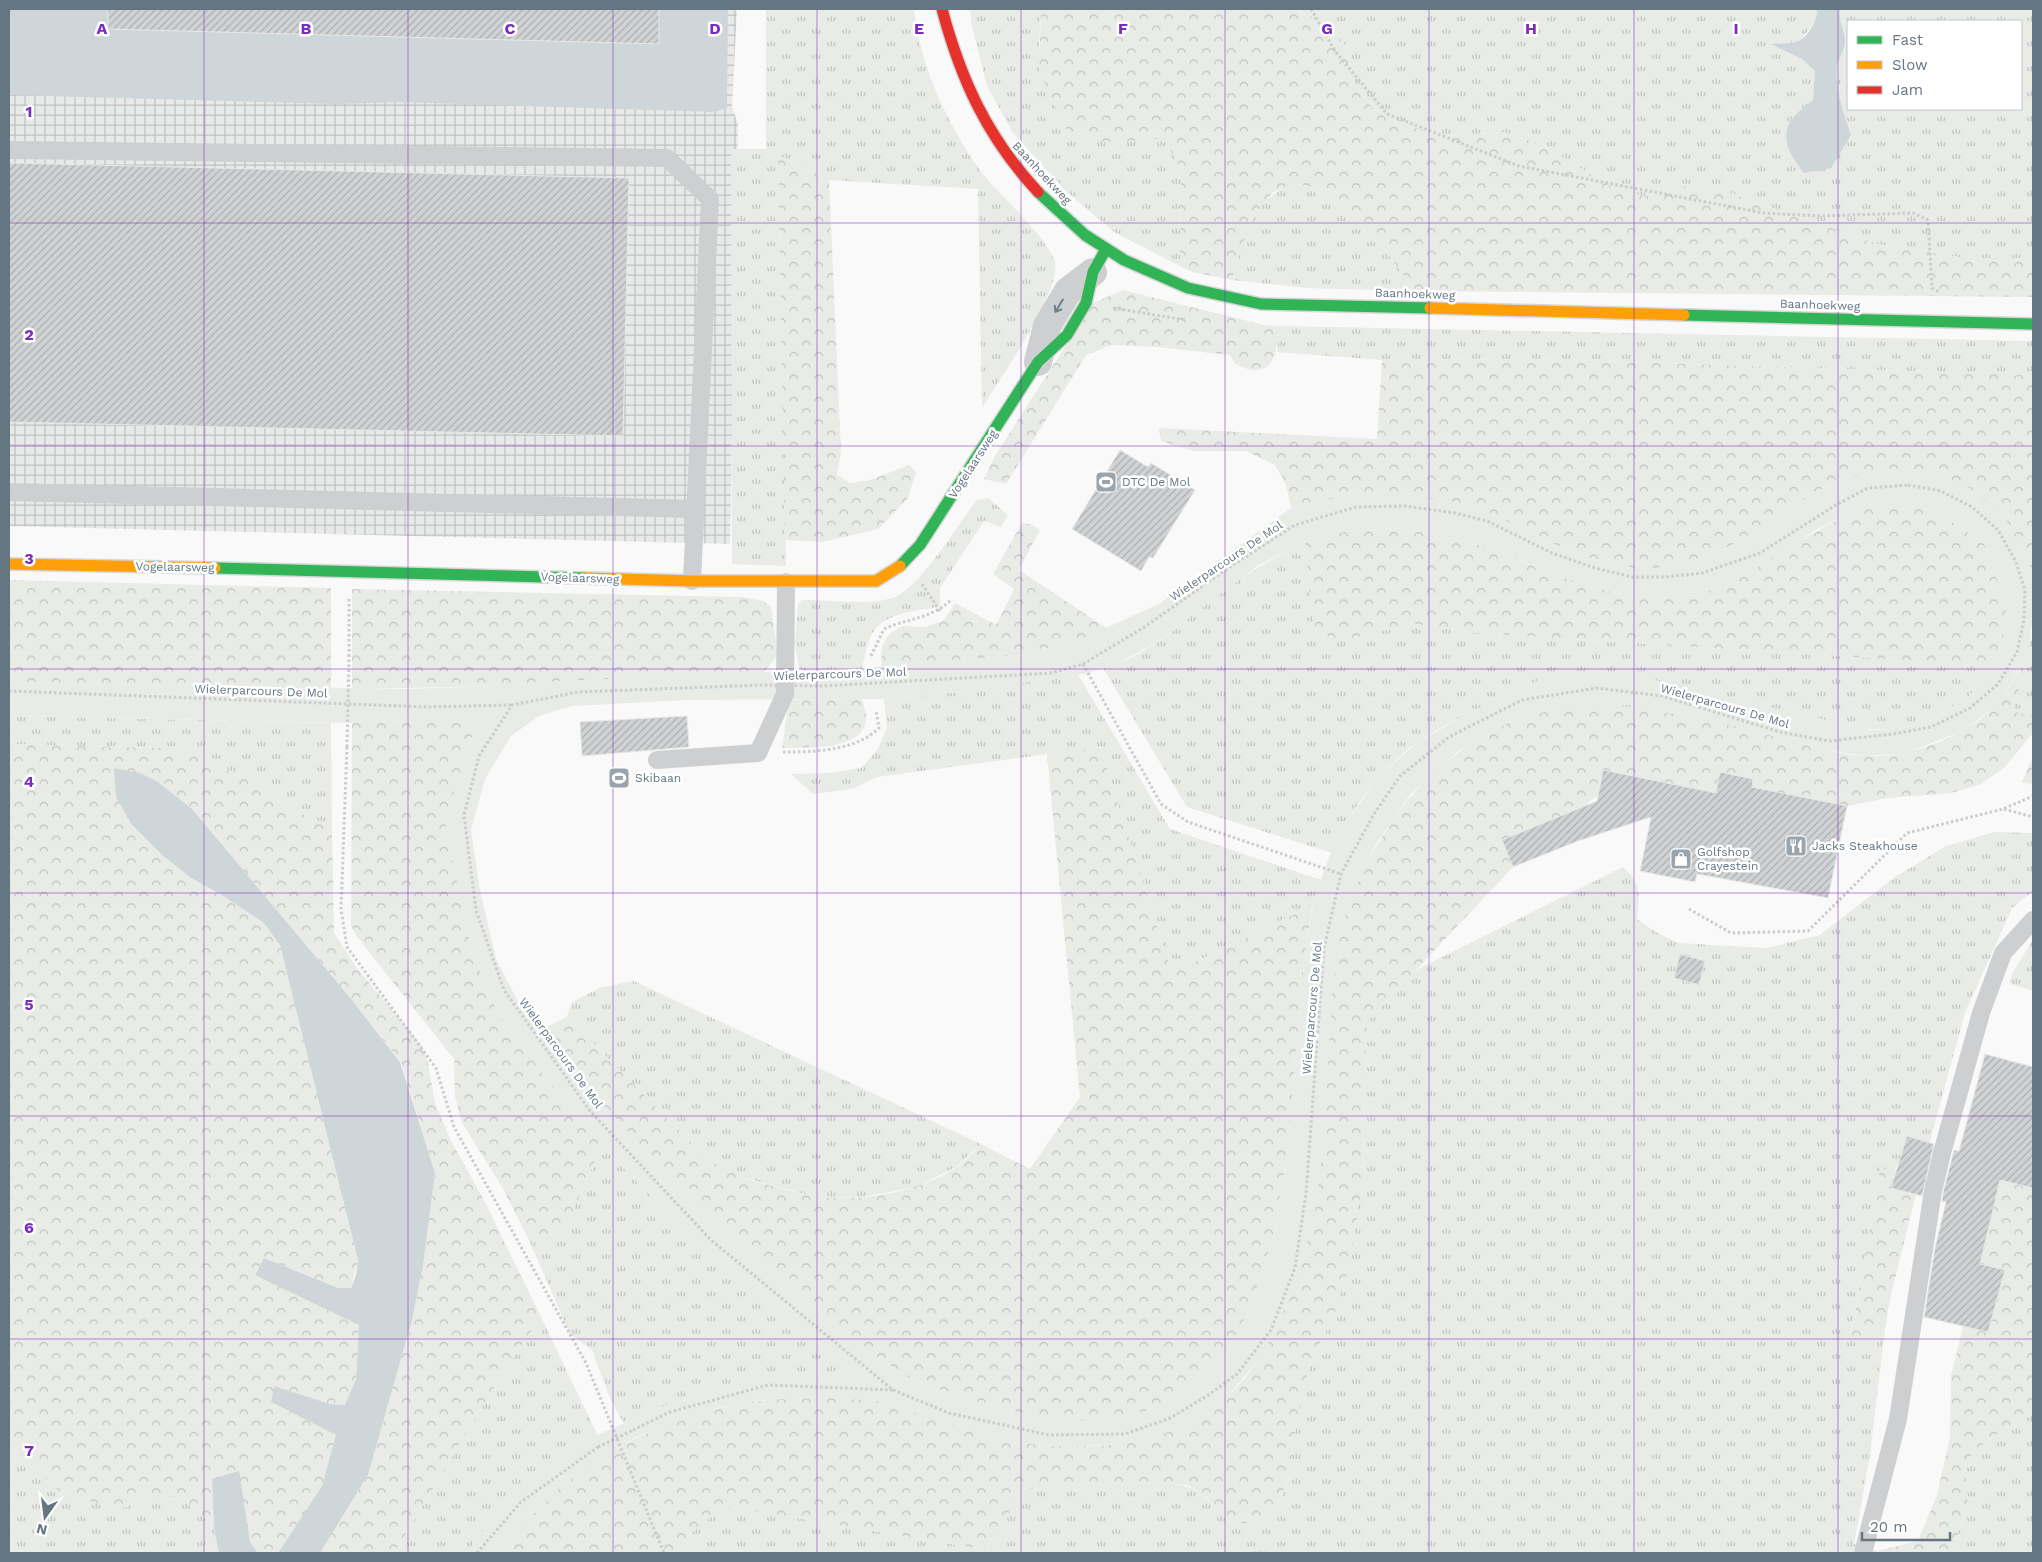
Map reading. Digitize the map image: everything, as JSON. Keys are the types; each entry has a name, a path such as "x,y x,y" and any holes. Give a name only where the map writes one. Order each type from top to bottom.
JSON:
{"street":[{"name":"Baanhoekweg","path":"942,9 959,67 978,113 999,148 1060,214 1099,261 1210,295 1261,304 2033,324"},
{"name":"Vogelaarsweg","path":"9,564 692,581 876,581 904,564 920,545 976,461 1038,362 1047,326 1068,291 1099,261"}],"lane":[{"path":"9,150 666,158 710,199 692,581"},
{"path":"9,492 695,509"},
{"path":"657,760 758,753 785,694 786,582"},
{"path":"1863,1553 1898,1419 1934,1191 1942,1153 1981,1013 2003,953 2033,920"}],"path":[{"path":"1311,9 1335,52 1387,114 1520,166 1754,211 1821,216 1913,213 1928,220 1932,288 1944,295"},
{"name":"Wielerparcours De Mol","path":"9,691 428,707 512,705 578,692 822,686 1050,673 1083,664 1146,626 1230,567 1295,525 1356,507 1404,506 1455,513 1487,522 1552,553 1595,568 1632,577 1666,577 1702,573 1760,553 1836,505 1868,488 1908,485 1941,491 1972,507 1998,530 2016,562 2026,590 2024,620 2016,652 1998,684 1970,708 1931,727 1892,734 1829,741 1780,732 1662,696 1597,688 1522,700 1449,737 1400,776 1374,814 1341,874 1324,948 1306,1193 1296,1268 1271,1330 1238,1374 1170,1418 1125,1434 1049,1435 949,1413 893,1390 711,1240 590,1111 504,990 476,910 464,816 479,756 512,705"},
{"path":"349,571 347,747 341,909 346,946 436,1068 454,1127 586,1363 664,1553"},
{"path":"872,656 884,629 902,620 940,611 951,600"},
{"path":"1083,664 1161,804 1188,822 1341,874"},
{"path":"758,753 802,752 845,746 868,739 879,728 876,711"},
{"path":"1689,909 1731,933 1808,931 1907,833 2003,809 2033,796"},
{"path":"2003,809 2033,817"},
{"name":"Wielerparcours De Mol","path":"477,1553 521,1502 598,1447 670,1412 768,1385 893,1390"},
{"path":"1254,1553 1266,1553"}],"shaded area":[{"path":"9,9 737,9 732,107 738,123 730,544 9,526"},
{"path":"9,9 728,9 727,108 715,112 400,102 337,104 9,95"},
{"path":"1817,9 1840,9 1845,44 1837,64 1837,85 1851,135 1831,168 1804,173 1788,148 1786,133 1794,116 1813,100 1815,71 1802,59 1771,44 1793,43 1804,37 1816,18"},
{"path":"114,768 140,773 158,782 193,810 352,1000 400,1062 435,1173 423,1266 412,1320 368,1475 320,1553 278,1553 322,1486 336,1435 271,1402 274,1386 330,1404 345,1405 356,1379 359,1325 255,1275 264,1258 338,1288 351,1288 356,1275 358,1260 280,945 264,923 222,895 191,878 162,855 132,825 116,797"},
{"path":"239,1471 250,1542 258,1553 219,1553 214,1529 212,1479"}],"green space":[{"path":"766,9 914,9 922,51 929,72 936,92 956,132 979,169 1043,241 1055,263 1049,294 1039,314 982,408 978,189 829,180 778,155 786,566 732,564 731,149 766,149"},
{"path":"970,9 1041,9 1039,47 1066,129 1140,139 1164,137 1181,170 1180,266 1114,232 1066,191 1013,133 987,86 972,26"},
{"path":"1041,9 1296,9 1332,28 1347,48 1354,82 1374,110 1408,126 1447,136 1503,132 1541,144 1620,192 1647,196 1687,186 1730,193 1877,244 1965,258 2033,258 2033,297 1415,291 1385,250 1331,201 1309,186 1292,184 1272,193 1250,221 1232,280 1192,272 1180,266 1181,170 1164,138 1114,143 1092,139 1066,129 1039,71"},
{"path":"1296,9 1817,9 1814,23 1798,42 1773,44 1802,59 1815,71 1813,100 1791,119 1851,135 1837,85 1837,64 1845,44 1840,9 2033,9 2033,258 1965,258 1877,244 1730,193 1688,186 1647,196 1620,192 1541,144 1503,132 1447,136 1408,126 1374,110 1354,82 1347,48 1332,28"},
{"path":"778,155 829,180 841,452 837,475 850,483 870,480 909,465 916,472 908,498 878,529 823,542 785,540"},
{"path":"1291,184 1309,186 1331,201 1385,250 1415,291 1306,288 1232,280 1245,236 1256,212 1276,192"},
{"path":"1123,290 1264,325 1279,326 1277,347 1272,361 1262,369 1254,370 1235,364 1230,355 1156,347 1111,345 1086,355 1006,484 984,479 995,456 1093,303"},
{"path":"1279,326 2033,341 2033,375 1534,359 1382,360 1277,352"},
{"path":"1534,359 2033,375 2033,572 2022,551 1926,472 1892,472 1849,477 1814,493 1768,524 1718,553 1673,567 1639,569 1593,559 1538,538 1488,512 1340,497 1291,508 1286,484 1275,465 1246,451 1193,451 1161,441 1159,428 1377,439 1382,360"},
{"path":"1892,472 1926,472 1970,488 2005,517 2033,572 2033,617 2027,657 1997,705 1963,731 1905,753 1865,756 1825,750 1739,727 1628,705 1561,708 1511,721 1457,752 1410,795 1376,844 1350,899 1339,939 1332,995 1324,1134 1316,1207 1295,1289 1262,1355 1229,1395 1185,1428 1122,1444 1070,1447 1032,1444 991,1437 879,1401 824,1398 763,1400 718,1408 638,1436 600,1459 557,1490 524,1524 500,1553 467,1553 505,1499 564,1450 658,1408 760,1375 808,1375 836,1378 845,1368 840,1359 697,1243 602,1146 561,1098 501,1017 486,988 468,935 446,828 450,805 476,725 462,717 352,723 9,716 9,682 404,689 502,686 563,681 786,671 862,670 881,666 1022,655 1079,640 1159,604 1291,508 1340,497 1405,495 1455,502 1488,512 1538,538 1593,559 1639,569 1673,567 1718,553 1768,524 1814,493 1849,477","holes":["1894,503 1936,511 1984,544 2007,605 2003,639 1993,666 1969,696 1931,720 1895,730 1869,730 1646,678 1586,672 1541,679 1472,711 1418,742 1379,776 1338,835 1314,897 1305,955 1287,1155 1273,1239 1249,1311 1225,1357 1189,1389 1146,1411 1098,1422 1045,1419 976,1402 914,1381 869,1352 759,1263 697,1208 579,1078 542,1029 522,1009 496,959 480,890 471,830 485,779 511,736 539,716 572,706 686,700 884,699 971,691 1088,673 1115,665 1157,642 1259,565 1305,542 1348,531 1392,528 1432,533 1497,550 1552,574 1616,593 1658,598 1699,595 1738,580 1814,531 1852,512"]},
{"path":"988,498 1008,515 1001,527 984,521 940,588 940,605 899,615 881,624 870,637 862,670 808,672 799,668 795,644 798,604 802,600 873,602 895,597 905,591 927,568 977,500"},
{"path":"1894,503 1936,511 1984,544 2007,605 2003,639 1993,666 1478,633 1414,624 1343,640 1316,633 1310,599 1305,542 1348,531 1392,528 1432,533 1497,550 1552,574 1616,593 1658,598 1699,595 1852,512"},
{"path":"1022,523 1030,524 1040,530 1019,570 1108,629 1079,640 1022,655 881,666 882,646 889,634 902,626 925,627 944,620 955,603 996,625 1014,589 993,574"},
{"path":"1305,542 1310,599 1316,633 1343,640 1414,624 1478,633 1993,666 1969,696 1931,720 1895,730 1472,711 1424,738 1405,752 1379,777 1347,822 1332,853 1187,807 1103,668 1135,656 1150,647 1240,579"},
{"path":"9,580 331,588 331,688 9,682"},
{"path":"352,589 742,597 763,601 771,606 778,655 762,674 563,681 502,686 352,689"},
{"path":"2031,635 2031,640 2033,639 2033,718 2013,712"},
{"path":"2027,657 2013,711 2033,718 2033,733 2004,768 1979,785 1951,793 1888,798 1847,806 1752,787 1753,779 1721,772 1716,793 1603,770 1598,795 1584,806 1502,840 1513,867 1367,1022 1363,1124 1364,1173 1348,1271 1333,1317 1311,1362 1300,1402 1288,1480 1278,1504 1254,1523 1241,1523 1223,1517 1205,1496 1187,1485 1164,1483 1021,1489 995,1542 975,1548 731,1507 706,1520 687,1537 683,1553 500,1553 541,1504 590,1465 627,1443 666,1425 707,1412 750,1402 792,1397 835,1397 877,1401 908,1408 1009,1440 1043,1445 1078,1447 1127,1442 1220,1401 1240,1384 1264,1349 1279,1321 1293,1288 1304,1253 1318,1183 1322,1147 1331,1004 1337,952 1349,902 1364,869 1388,827 1406,802 1431,775 1460,751 1491,731 1508,723 1538,712 1570,707 1604,705 1673,712 1840,753 1863,756 1898,754 1936,743 1972,725 1998,702"},
{"path":"1077,673 1170,829 1321,880 1312,906 1172,973 1100,747 877,777 852,789 813,794 791,774 831,773 861,768 877,750 887,729 884,699 971,691"},
{"path":"862,698 866,722 860,733 851,739 829,746 782,748 789,700"},
{"path":"9,716 331,723 332,827 293,810 274,799 260,785 159,748 9,744"},
{"path":"463,717 476,725 450,805 446,828 468,935 486,988 501,1017 561,1098 602,1146 569,1219 558,1232 528,1238 502,1187 462,1123 455,1096 454,1059 358,938 351,926 352,723"},
{"path":"9,744 159,748 202,756 260,785 274,799 293,810 332,827 334,933 356,967 422,1046 428,1063 435,1103 450,1139 485,1202 541,1317 499,1379 394,1553 320,1553 368,1475 412,1320 423,1266 435,1173 401,1062 352,1000 193,810 132,825 162,855 191,878 222,895 264,923 280,945 358,1260 351,1288 338,1288 264,1258 255,1274 359,1325 356,1379 345,1405 330,1404 274,1386 271,1402 336,1435 322,1486 278,1553 258,1553 250,1542 245,1516 212,1479 214,1529 197,1510 175,1496 149,1495 124,1508 99,1504 59,1491 30,1462 9,1446"},
{"path":"1100,747 1172,973 1312,906 1305,955 1287,1155 1273,1239 1249,1311 1225,1357 1189,1389 1146,1411 1098,1422 1045,1419 976,1402 914,1381 869,1352 759,1263 697,1208 579,1078 542,1029 567,1017 706,1158 739,1176 757,1182 803,1194 831,1198 868,1197 887,1194 905,1190 940,1177 959,1166 981,1144 1030,1169 1080,1097 1047,754"},
{"path":"2033,757 2033,785 2022,782"},
{"path":"1995,832 2033,833 2033,891 2012,908 1965,1013 1922,1170 1897,1164 1893,1182 1881,1165 1850,1339 1885,1329 1870,1455 1854,1544 1877,1551 1877,1553 683,1553 687,1537 706,1520 731,1507 975,1548 995,1542 1020,1489 1175,1484 1192,1488 1204,1496 1223,1517 1278,1504 1288,1481 1300,1402 1311,1362 1333,1317 1364,1173 1363,1124 1367,1022 1416,970 1623,867 1637,885 1637,919 1654,931 1678,943 1767,948 1820,935 1892,879 1946,846"},
{"path":"2033,940 2033,991 2009,983 2013,972"},
{"path":"634,981 981,1144 956,1167 916,1187 862,1197 835,1198 811,1196 724,1172 706,1158 567,1017 571,1003 599,988"},
{"path":"602,1146 697,1243 840,1359 845,1368 836,1378 808,1375 760,1375 658,1408 624,1424 610,1398 592,1350 570,1334 528,1238 558,1232 569,1219"},
{"path":"1881,1164 1893,1182 1891,1188 1916,1194 1890,1299 1885,1329 1850,1340"},
{"path":"2003,1165 2031,1168 2033,1170 2033,1410 1980,1446 1965,1464 1968,1503 1952,1553 1877,1553 1877,1551 1918,1541 1937,1495 1950,1437 1951,1376 1963,1326 1988,1332 2004,1270 1980,1264"},
{"path":"541,1317 598,1436 564,1450 467,1553 394,1553 499,1379"},
{"path":"2033,1410 2033,1553 1952,1553 1968,1503 1965,1464 1980,1446"},
{"path":"9,1446 30,1462 124,1508 149,1494 175,1496 197,1510 214,1529 219,1553 9,1553"}],"building":[{"path":"108,9 659,9 659,44 108,29"},
{"path":"9,163 629,178 623,436 9,422"},
{"path":"1120,450 1148,467 1151,463 1195,490 1153,558 1149,557 1141,571 1072,529"},
{"path":"687,716 689,747 582,756 580,722"},
{"path":"1603,770 1716,793 1720,772 1753,779 1752,787 1847,806 1828,898 1697,874 1695,882 1640,871 1651,817 1578,841 1513,867 1502,840 1597,801"},
{"path":"1680,954 1705,961 1699,985 1674,978"},
{"path":"1985,1054 2033,1067 2033,1188 2000,1180 1980,1264 2005,1270 1988,1332 1924,1317 1935,1248 1946,1202 1942,1201 1943,1193 1954,1150 1959,1151"},
{"path":"1907,1136 1934,1144 1922,1196 1891,1188"}],"traffic: fast":[{"path":"1038,192 1085,235 1124,260 1188,288 1261,304 1430,308"},
{"path":"900,566 920,545 1038,362 1067,335 1086,303 1093,272 1106,249"},
{"path":"1684,315 2033,324"},
{"path":"215,568 584,578"}],"traffic: slow":[{"path":"1430,308 1684,315"},
{"path":"9,564 215,568"},
{"path":"584,578 692,581 876,581 900,566"}],"traffic: jam":[{"path":"942,9 949,35 967,84 990,129 1004,150 1038,192"}],"place":[{"name":"DTC De Mol","path":"1106,482"},
{"name":"Skibaan","path":"619,778"},
{"name":"Jacks Steakhouse","path":"1796,846"},
{"name":"Golfshop Crayestein","path":"1681,859"}]}
